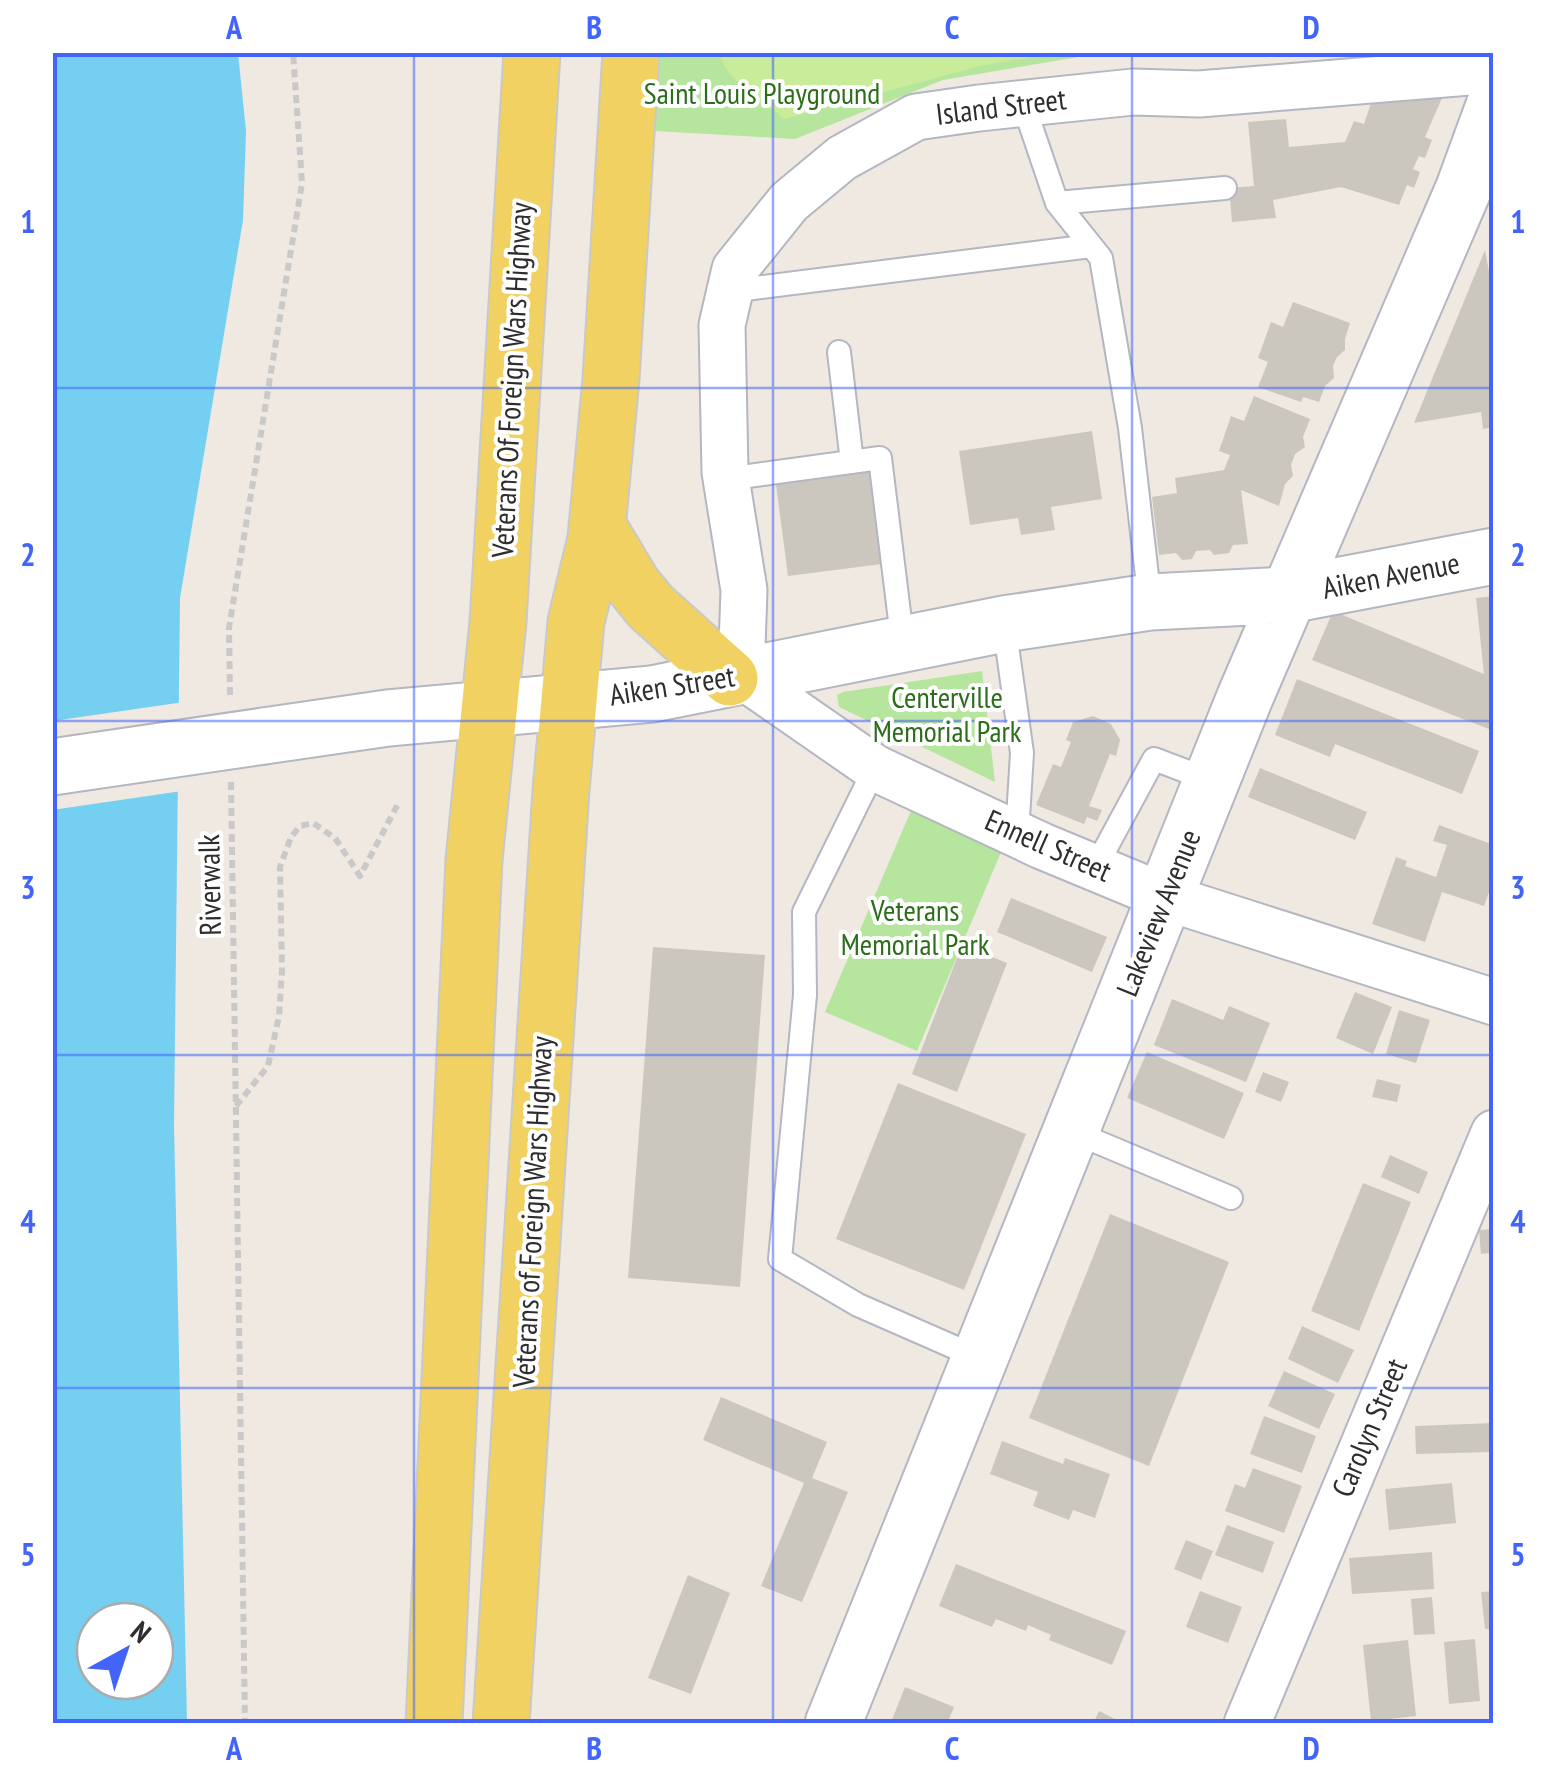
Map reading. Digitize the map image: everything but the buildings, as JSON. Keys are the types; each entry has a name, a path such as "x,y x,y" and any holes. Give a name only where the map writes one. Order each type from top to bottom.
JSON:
{"main road":[{"name":"Veterans Of Foreign Wars Highway","path":"488,708 498,622 532,52"},
{"path":"569,701 576,622 597,525 611,379 631,52"},
{"name":"Lakeview Avenue","path":"833,1724 1212,781 1464,188 1494,106"},
{"path":"597,525 651,607 736,676"},
{"name":"Aiken Avenue","path":"1289,595 1494,556"},
{"name":"Aiken Street","path":"52,767 242,737 488,708 652,694 1004,624 1150,602 1289,595"},
{"name":"Veterans of Foreign Wars Highway","path":"501,1724 569,701"},
{"path":"434,1724 474,860 488,708"}],"street":[{"name":"Island Street","path":"736,676 744,590 726,479 722,325 735,269 790,202 842,158 916,117 1132,92 1199,94 1494,70"},
{"name":"Ennell Street","path":"736,676 876,768 1095,868 1165,897 1494,1002"},
{"name":"Carolyn Street","path":"1247,1724 1494,1133"}],"lane":[{"path":"1023,103 1057,203 1101,258 1123,390 1150,602"},
{"path":"1057,203 1226,188"},
{"path":"730,291 1091,246"},
{"path":"839,352 852,462"},
{"path":"726,479 880,458 903,645"},
{"path":"1004,624 1022,753 1017,834"},
{"path":"1095,868 1154,759 1212,781"},
{"path":"876,768 804,912 805,996 780,1258 858,1304 980,1358"},
{"path":"1072,1131 1230,1198"}],"path":[{"name":"Riverwalk","path":"245,1724 236,1106 242,737 229,628 302,182 294,52"},
{"path":"236,1106 268,1066 279,1016 280,867 291,837 300,826 314,822 335,838 360,876 398,802"}],"green space":[{"path":"720,52 1054,53 980,66 784,119 737,81"},
{"name":"Saint Louis Playground","path":"659,53 1102,53 943,80 795,139 655,131"},
{"name":"Centerville Memorial Park","path":"982,671 995,782 839,707 837,695 843,692"},
{"name":"Veterans Memorial Park","path":"913,806 1004,845 917,1051 825,1012"}],"water":[{"path":"52,53 238,53 246,131 243,220 180,598 174,1125 187,1723 53,1723"}],"pier":[{"path":"184,702 182,791 52,810 53,721"}]}
